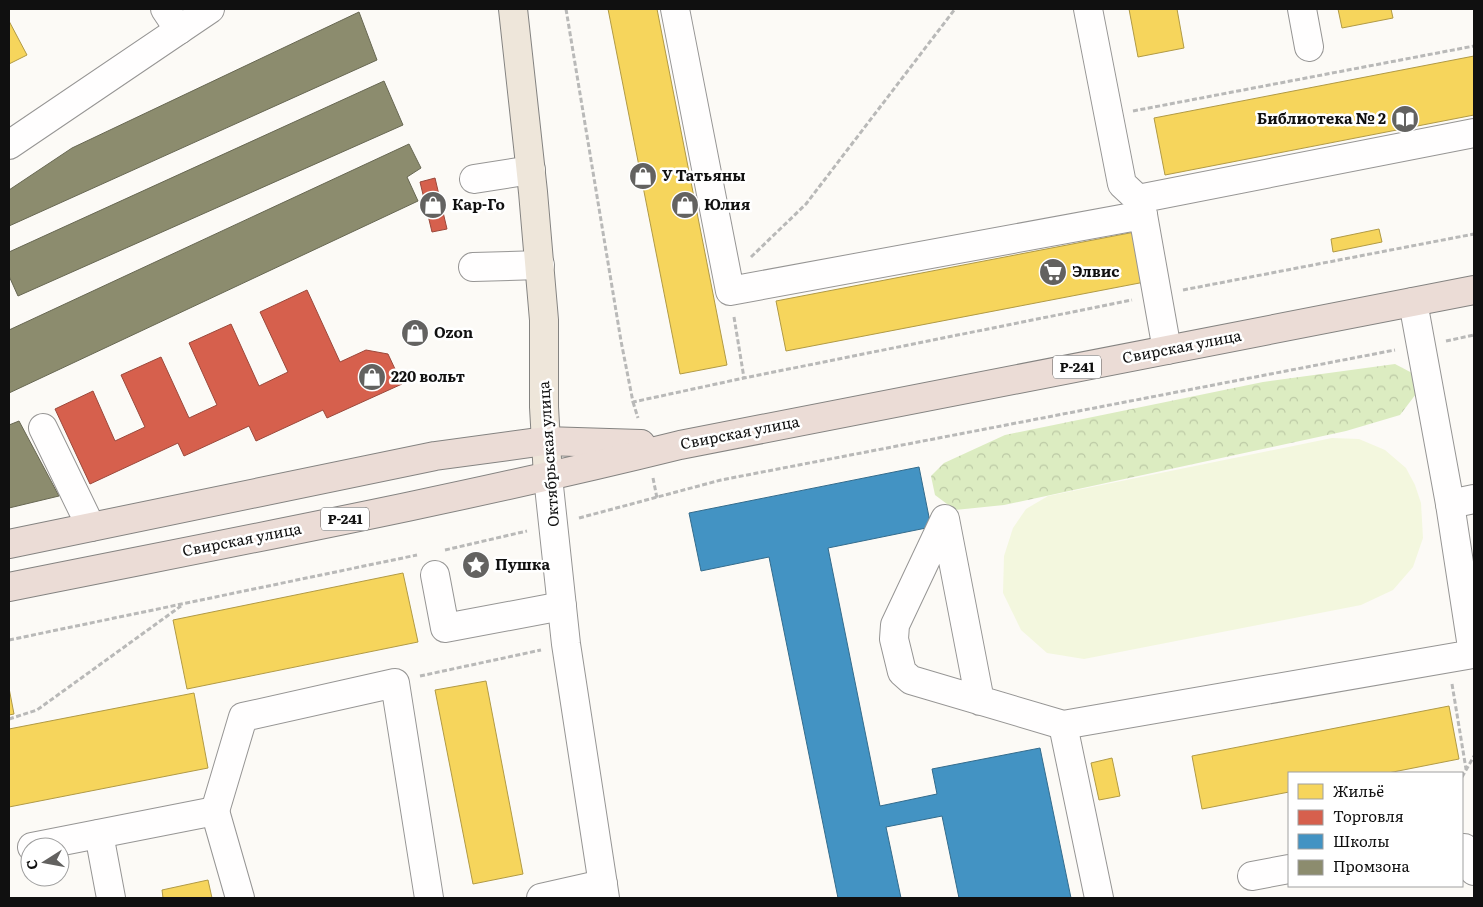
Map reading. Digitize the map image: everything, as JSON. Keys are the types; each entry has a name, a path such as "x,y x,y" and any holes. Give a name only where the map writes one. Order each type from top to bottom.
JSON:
{"highway":[{"name":"Свирская улица","path":"9,587 548,477 680,444 1474,290"},
{"name":"Р-241","path":"9,544 435,456 546,441 680,444"}],"main road":[{"name":"Октябрьская улица","path":"513,9 540,265 544,320 544,406 548,477"}],"street":[{"path":"9,145 172,19 210,9"},
{"path":"675,9 730,291 1141,207 1474,133"},
{"path":"1088,9 1122,184 1141,207 1167,350"},
{"path":"1302,9 1309,47"},
{"path":"474,179 531,170"},
{"path":"473,267 540,265"},
{"path":"980,701 945,519 896,625 894,639 902,672 911,680 980,701 1063,725 1465,655 1462,502 1421,345 1413,302"},
{"path":"43,428 91,527"},
{"name":"Октябрьская улица","path":"548,477 566,644 604,891"},
{"path":"430,560 445,628 562,606"},
{"path":"240,898 215,811 243,717 395,683 429,898"},
{"path":"1063,725 1099,898"},
{"path":"70,840 215,811"},
{"path":"100,834 111,898"},
{"path":"1252,876 1288,869"},
{"path":"541,898 604,891"}],"path":[{"path":"744,378 730,291 750,258 806,204 955,9"},
{"path":"1109,116 1474,46"},
{"path":"9,640 184,604 430,560 553,524 722,480 1474,335"},
{"path":"9,719 37,710 184,604"},
{"path":"395,683 423,675 566,644"},
{"path":"1465,655 1466,769"},
{"path":"1463,775 1474,756"}],"green space":[{"path":"1395,364 1414,374 1416,394 1400,415 1346,431 1004,505 955,510 935,495 931,476 944,463 1005,435 1263,382"},
{"path":"1332,438 1359,439 1385,450 1406,468 1415,485 1421,503 1423,538 1413,567 1393,590 1361,605 1084,659 1047,653 1021,630 1003,593 1004,556 1013,528 1026,509 1048,496"}],"building: Жильё":[{"path":"608,9 657,9 727,365 680,374"},
{"path":"1129,9 1177,9 1184,48 1138,57"},
{"path":"1338,9 1391,9 1393,18 1342,28"},
{"path":"9,21 27,55 9,64"},
{"path":"1474,56 1474,115 1165,175 1154,118"},
{"path":"1379,229 1382,242 1333,252 1331,239"},
{"path":"1140,231 1150,281 786,351 776,301"},
{"path":"403,573 418,642 187,689 173,620"},
{"path":"486,681 523,874 473,884 435,690"},
{"path":"9,688 14,714 9,715"},
{"path":"194,693 208,768 9,807 9,729"},
{"path":"1449,706 1459,759 1393,772 1288,772 1288,792 1202,809 1192,756"},
{"path":"1112,758 1120,796 1099,800 1091,763"},
{"path":"208,880 212,898 163,898 162,890"}],"building: Торговля":[{"name":"Кар-Го","path":"435,178 447,229 432,232 420,182"},
{"path":"307,290 340,362 366,350 388,354 402,384 327,418 323,410 256,441 249,426 184,456 178,443 90,484 55,409 93,391 115,441 145,427 121,375 161,357 189,418 217,405 189,343 231,324 259,386 288,372 260,312"}],"building: Школы":[{"path":"919,467 931,527 828,548 880,806 937,794 932,769 1040,748 1071,898 959,898 942,816 886,827 901,898 838,898 769,557 701,571 689,513"}],"building: Промзона":[{"path":"359,12 377,60 9,226 9,190 72,148"},
{"path":"384,81 403,125 18,296 9,276 9,252"},
{"path":"409,144 421,168 407,177 418,201 9,393 9,330"},
{"path":"19,421 59,496 9,508 9,425"}],"place":[{"name":"Библиотека № 2","path":"1405,119"},
{"name":"У Татьяны","path":"643,176"},
{"name":"Кар-Го","path":"433,205"},
{"name":"Юлия","path":"685,205"},
{"name":"Элвис","path":"1053,272"},
{"name":"Ozon","path":"415,333"},
{"name":"220 вольт","path":"372,377"},
{"name":"Пушка","path":"476,565"}]}
